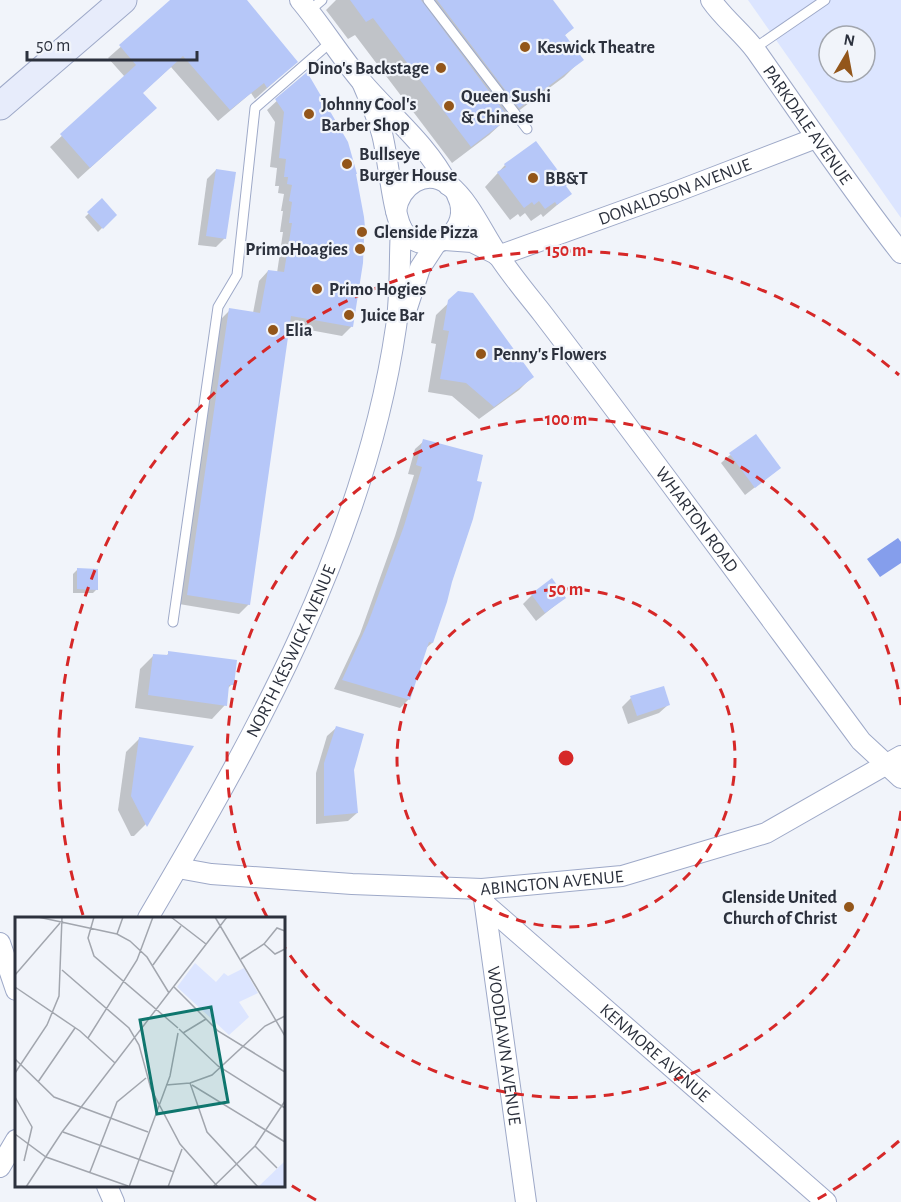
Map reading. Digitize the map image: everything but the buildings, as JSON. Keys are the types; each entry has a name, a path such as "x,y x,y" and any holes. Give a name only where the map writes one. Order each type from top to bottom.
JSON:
{"main road":[{"path":"0,106 123,0"}],"street":[{"name":"PARKDALE AVENUE","path":"711,0 754,48 816,138 901,253"},
{"name":"NORTH KESWICK AVENUE","path":"310,4 332,41 362,82 420,144 441,171 461,206 461,219 453,232 441,241 426,258 415,281 389,365"},
{"name":"NORTH KESWICK AVENUE","path":"149,917 242,753 298,642 326,576 355,496 381,406 396,326 398,218 382,135 362,82"},
{"name":"DONALDSON AVENUE","path":"498,256 816,138"},
{"path":"398,218 401,194 406,187 417,180 432,178 452,188"},
{"name":"WHARTON ROAD","path":"452,188 478,222 498,256 598,386 861,741 893,760 901,778"},
{"name":"WHARTON ROAD","path":"398,218 409,237 417,242 472,242 498,256"},
{"name":"ABINGTON AVENUE","path":"178,868 211,874 483,896 622,876 766,833 893,760"},
{"name":"WOODLAWN AVENUE","path":"483,896 526,1202"},
{"name":"KENMORE AVENUE","path":"483,896 826,1202"},
{"path":"0,943 15,987"},
{"path":"0,1167 15,1142"},
{"path":"108,1187 114,1202"}],"lane":[{"path":"428,0 527,129"},
{"path":"754,48 825,0"},
{"path":"173,622 218,307 237,275 255,108 332,41"}],"shaded area":[{"path":"748,0 901,0 901,218"}],"water":[{"path":"898,538 901,542 901,563 880,577 867,559"}],"place":[{"name":"Keswick Theatre","path":"525,47"},
{"name":"Dino's Backstage","path":"441,68"},
{"name":"Queen Sushi & Chinese","path":"449,106"},
{"name":"Johnny Cool's Barber Shop","path":"309,114"},
{"name":"Bullseye Burger House","path":"347,164"},
{"name":"BB&T","path":"533,178"},
{"name":"Glenside Pizza","path":"362,232"},
{"name":"PrimoHoagies","path":"360,249"},
{"name":"Primo Hogies","path":"317,289"},
{"name":"Juice Bar","path":"349,315"},
{"name":"Elia","path":"273,330"},
{"name":"Penny's Flowers","path":"481,354"},
{"name":"Glenside United Church of Christ","path":"849,907"}]}
